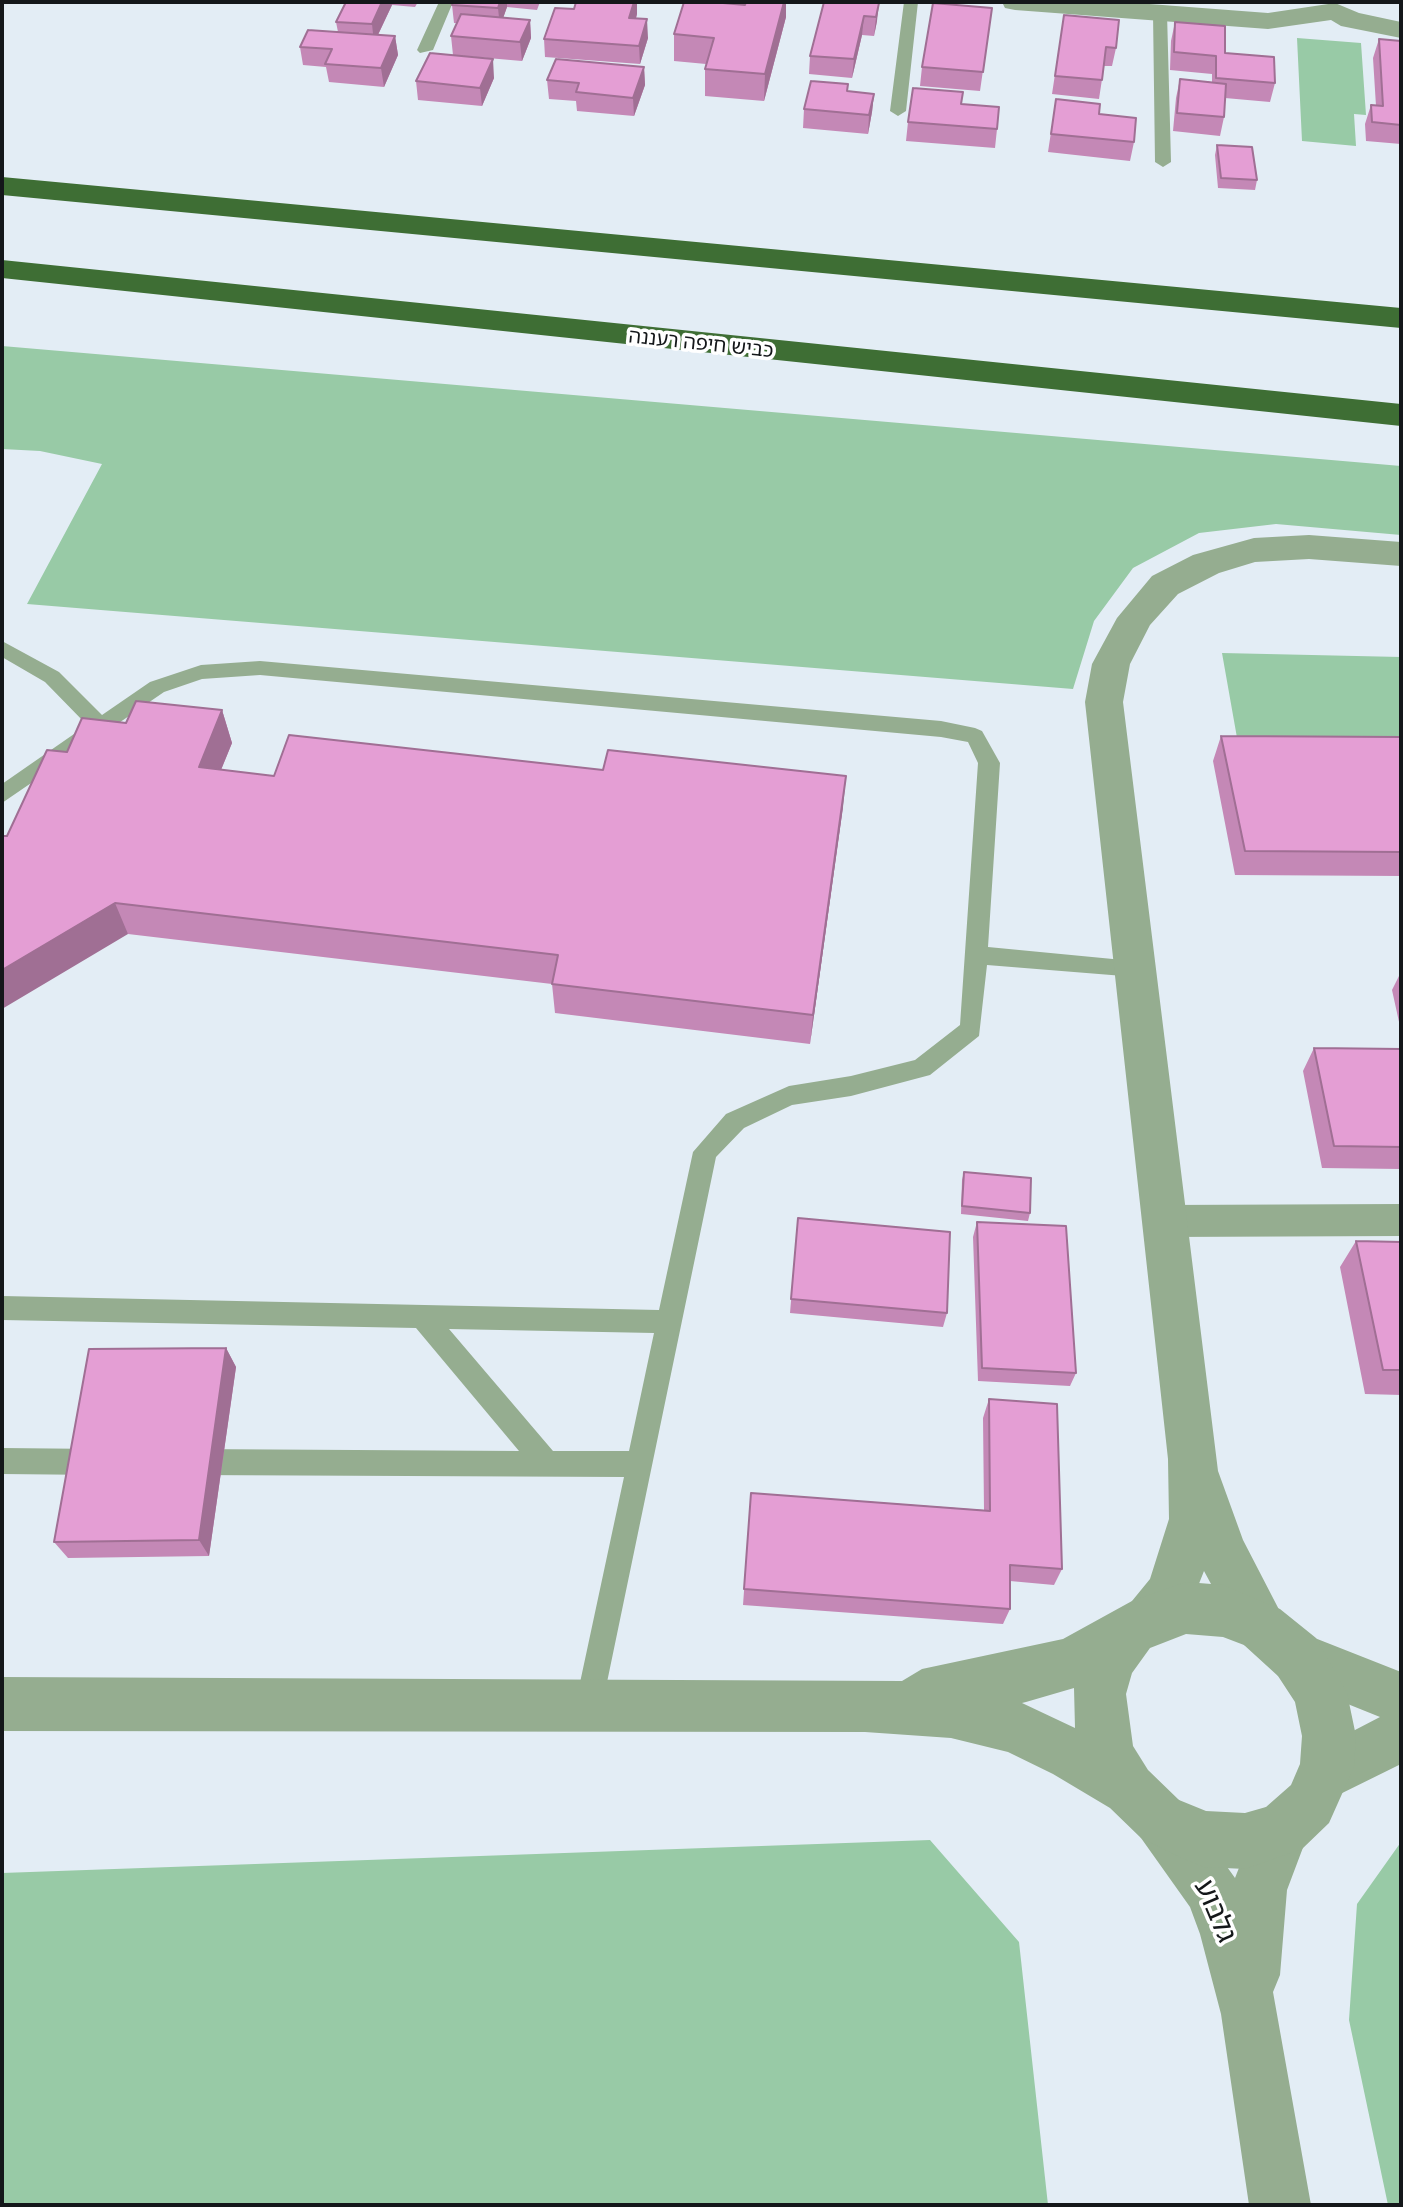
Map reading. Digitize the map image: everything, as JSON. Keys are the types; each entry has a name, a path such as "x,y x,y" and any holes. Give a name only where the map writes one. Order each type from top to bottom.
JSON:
{"highway":[{"path":"2,159 483,233"},
{"path":"2,186 1401,318"},
{"name":"כביש חיפה רעננה","path":"2,269 1401,415"},
{"path":"2,297 1296,406"}],"street":[{"path":"1015,2 1268,21 1333,6 1351,20 1401,30"},
{"path":"1144,1804 1110,1760 1102,1734 1099,1694 1110,1659 1169,1596 1194,1519 1193,1459 1104,702 1111,664 1135,618 1165,585 1206,564 1254,550 1309,547 1401,554"},
{"path":"1166,1221 1401,1220"},
{"path":"2,1704 865,1705 951,1711 1014,1727 1072,1755 1144,1804 1204,1839 1245,1841 1282,1829 1310,1804 1324,1775 1329,1736 1320,1693 1280,1642 1220,1549 1193,1459"},
{"path":"865,1705 1026,1676 1071,1663 1141,1625 1186,1608 1224,1611 1280,1642 1401,1699"},
{"path":"1324,1775 1401,1735"},
{"name":"גלבוע","path":"1144,1804 1212,1890 1250,2014 1280,2205"},
{"name":"גלבוע","path":"1250,2014 1251,1950 1259,1890 1282,1829"}],"lane":[{"path":"425,50 446,2"},
{"path":"898,111 911,2"},
{"path":"1160,13 1163,162"},
{"path":"2,648 52,677 101,726"},
{"path":"2,795 157,687 201,672 260,668 941,729 975,736 989,763 971,1029 922,1068 851,1086 789,1096 735,1121 705,1152 590,1706"},
{"path":"976,955 1136,968"},
{"path":"2,1308 670,1322"},
{"path":"422,1316 547,1464"},
{"path":"2,1461 126,1462"},
{"path":"158,1462 640,1464"}],"green space":[{"path":"1297,38 1361,43 1366,115 1354,114 1356,146 1302,141"},
{"path":"2,346 1401,466 1401,535 1276,524 1199,533 1133,568 1094,621 1073,689 27,604 102,464 40,451 2,449"},
{"path":"1222,653 1401,657 1401,752 1239,749"},
{"path":"930,1840 1019,1942 1048,2205 2,2205 2,1873"},
{"path":"1401,1842 1401,2205 1388,2205 1349,2020 1357,1904"}],"building":[{"path":"346,2 382,2 372,24 336,22"},
{"path":"453,2 500,2 498,8 452,5"},
{"path":"576,2 634,2 629,18 647,19 639,46 544,39 555,8 574,9"},
{"path":"684,2 745,5 746,2 784,2 765,74 705,69 714,38 674,34"},
{"path":"824,2 879,3 876,17 864,16 854,59 810,56"},
{"path":"933,3 992,8 983,72 922,67"},
{"path":"461,14 530,20 520,42 451,36"},
{"path":"1064,15 1119,20 1116,48 1106,47 1102,80 1055,76"},
{"path":"1175,22 1225,26 1225,53 1274,57 1275,83 1216,78 1216,56 1174,52"},
{"path":"308,30 395,36 381,68 325,64 332,49 300,47"},
{"path":"1379,39 1401,41 1401,125 1372,122 1371,105 1383,106"},
{"path":"430,53 493,59 480,88 416,81"},
{"path":"556,59 644,67 633,98 576,92 579,83 547,80"},
{"path":"1180,79 1226,84 1224,117 1177,113"},
{"path":"811,81 848,84 847,91 874,94 869,115 804,109"},
{"path":"913,88 963,92 961,104 999,107 997,129 908,122"},
{"path":"1056,99 1100,104 1099,114 1136,118 1134,142 1051,134"},
{"path":"1217,145 1252,147 1257,180 1221,178"},
{"path":"136,701 222,710 199,767 274,776 289,735 603,770 608,750 846,776 813,1015 552,984 558,955 115,903 2,970 2,836 7,836 47,750 67,752 82,718 126,723"},
{"path":"1221,736 1401,737 1401,852 1245,851"},
{"path":"1314,1048 1401,1049 1401,1147 1334,1146"},
{"path":"964,1172 1031,1178 1030,1213 962,1206"},
{"path":"798,1218 950,1232 947,1313 791,1299"},
{"path":"977,1222 1066,1226 1076,1373 982,1368"},
{"path":"1356,1241 1401,1242 1401,1370 1383,1370"},
{"path":"226,1348 199,1540 54,1542 89,1349"},
{"path":"989,1399 1057,1404 1062,1569 1010,1565 1010,1609 744,1589 751,1493 990,1511"}]}
